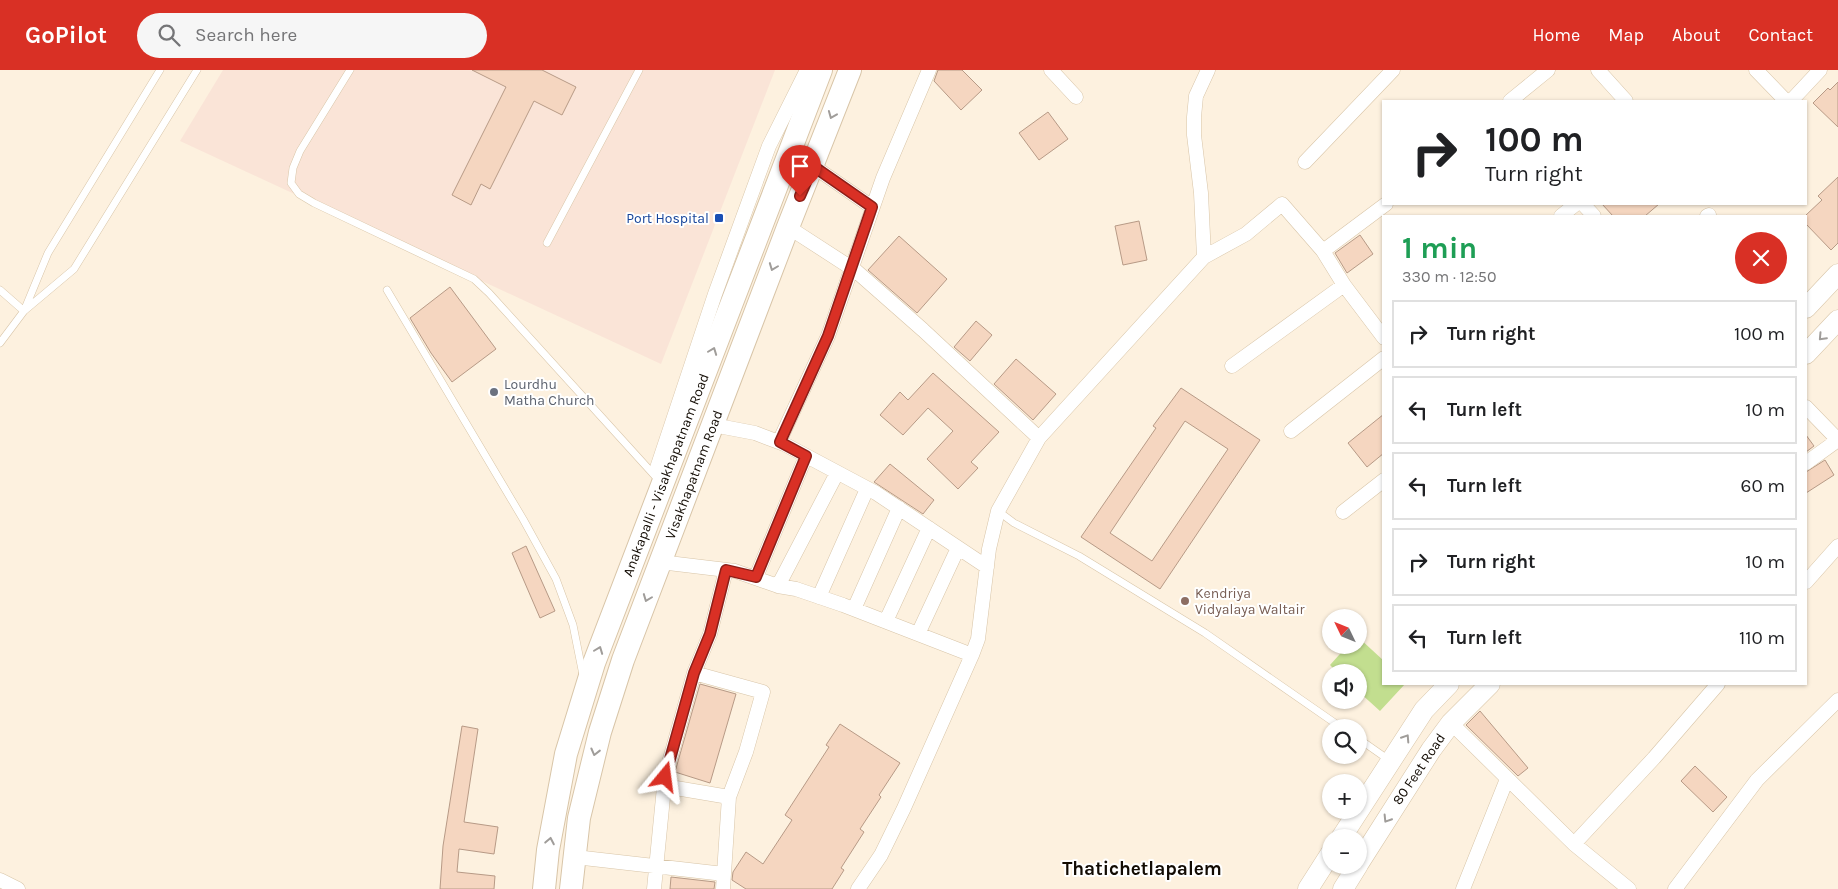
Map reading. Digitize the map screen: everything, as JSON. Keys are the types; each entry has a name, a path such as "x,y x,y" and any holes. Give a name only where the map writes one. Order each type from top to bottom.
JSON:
{"main road":[{"name":"Anakapalli - Visakhapatnam Road","path":"544,889 548,850 566,754 594,663 820,70"},
{"name":"Visakhapatnam Road","path":"571,889 579,818 600,732 624,660 788,227 850,70"}],"street":[{"path":"623,587 655,476 715,294 769,146 807,70"},
{"path":"780,442 828,336 883,178 929,70"},
{"path":"1051,70 1076,97"},
{"path":"1204,256 1201,193 1194,135 1194,117 1196,96 1208,70"},
{"path":"1305,162 1393,70"},
{"path":"1511,100 1548,70"},
{"path":"1598,70 1625,100"},
{"path":"1756,70 1785,100"},
{"path":"1792,100 1820,70"},
{"path":"813,166 872,207"},
{"path":"858,889 881,855 904,808 978,639 989,549 998,511 1040,438 1204,256 1246,234 1282,204 1323,251 1344,285 1382,335"},
{"path":"1323,251 1385,205"},
{"path":"1562,215 1575,205"},
{"path":"1584,205 1593,215"},
{"path":"788,227 851,267 923,330 1040,438"},
{"path":"1807,307 1838,274"},
{"path":"1232,366 1344,285"},
{"path":"1807,353 1838,320"},
{"path":"1292,431 1382,360"},
{"path":"1807,408 1838,440 1807,462"},
{"path":"713,425 755,433 780,442 867,489 987,566"},
{"path":"756,577 806,456"},
{"path":"778,586 837,473"},
{"path":"1343,512 1382,482"},
{"path":"819,597 867,489"},
{"path":"854,609 898,508"},
{"path":"886,621 929,528"},
{"path":"1807,581 1838,546"},
{"path":"918,634 958,548"},
{"path":"660,562 726,570 756,577 778,586 854,609 972,655"},
{"path":"654,889 665,777 694,673 710,634 726,570"},
{"path":"694,673 763,692 746,752 729,797 723,889"},
{"name":"80 Feet Road","path":"1347,829 1424,710 1448,685"},
{"name":"80 Feet Road","path":"1367,850 1431,750 1451,723 1489,685"},
{"path":"1574,844 1654,758 1717,685"},
{"path":"1675,889 1757,780 1838,700"},
{"path":"1451,723 1574,844 1630,889"},
{"path":"1391,761 1414,776"},
{"path":"1463,889 1507,779"},
{"path":"664,786 729,797"},
{"path":"575,857 724,874"},
{"path":"1308,889 1322,867"},
{"name":"80 Feet Road","path":"1343,889 1352,874"},
{"path":"0,880 18,889"}],"lane":[{"path":"24,311 48,253 160,70"},
{"path":"0,343 24,311 74,269 197,70"},
{"path":"350,70 300,151 293,168 291,183 299,194 314,203 474,279 489,293 655,476"},
{"path":"547,244 638,70"},
{"path":"0,290 24,311"},
{"path":"387,290 523,519 556,579 573,625 586,689"},
{"path":"0,329 6,335"},
{"path":"998,511 1014,522 1079,556 1205,633 1329,719"},
{"path":"1367,744 1391,761"}],"shaded area":[{"path":"223,70 775,70 661,364 180,141"}],"green space":[{"path":"1368,646 1382,659 1382,685 1404,685 1380,711 1367,699 1367,664 1331,664 1340,654 1368,654"}],"building":[{"path":"472,70 542,70 576,87 562,115 534,101 490,189 481,184 471,205 452,195 506,87"},
{"path":"938,70 962,70 982,90 961,110 934,81"},
{"path":"1838,82 1838,127 1813,103 1828,88 1830,90"},
{"path":"1048,112 1068,139 1039,160 1019,133"},
{"path":"1838,177 1838,243 1831,250 1807,225 1806,215 1822,200 1818,196"},
{"path":"1603,205 1658,205 1646,215 1612,215"},
{"path":"1139,221 1147,260 1123,265 1115,226"},
{"path":"1360,235 1373,254 1347,273 1335,253"},
{"path":"899,236 947,279 917,313 868,270"},
{"path":"450,287 496,349 452,382 431,353 410,318"},
{"path":"976,321 992,335 970,361 954,347"},
{"path":"1016,359 1056,394 1033,420 994,384"},
{"path":"933,373 999,432 971,462 978,468 958,489 927,459 953,431 928,408 903,435 880,415 900,392 908,400"},
{"path":"1181,388 1260,440 1160,589 1081,537 1156,428 1153,426","holes":["1185,421 1228,449 1152,561 1110,533"]},
{"path":"1382,416 1382,455 1367,467 1348,443"},
{"path":"1807,436 1814,446 1807,451"},
{"path":"1825,460 1834,475 1807,492 1807,471"},
{"path":"890,464 934,500 923,514 874,482"},
{"path":"526,546 555,611 540,618 512,553"},
{"path":"700,684 736,694 710,783 675,772"},
{"path":"1480,711 1528,768 1518,776 1466,725"},
{"path":"840,724 900,763 860,829 864,832 841,868 844,870 832,889 746,889 732,880 733,872 746,852 763,864 792,820 785,815 829,747 826,745"},
{"path":"462,726 478,729 464,822 498,827 494,854 459,849 457,872 495,876 494,889 440,889 443,846"},
{"path":"1695,766 1727,797 1713,812 1681,781"},
{"path":"671,877 715,882 714,889 670,889"}],"place":[{"name":"Port Hospital","path":"719,218"},
{"name":"Lourdhu Matha Church","path":"494,392"},
{"name":"Kendriya Vidyalaya Waltair","path":"1185,601"}],"district":[{"name":"Thatichetlapalem","path":"1142,869"}],"route":[{"path":"665,777 694,673 710,634 726,570 756,577 806,456 780,442 828,336 872,207 813,166 800,196"}]}
